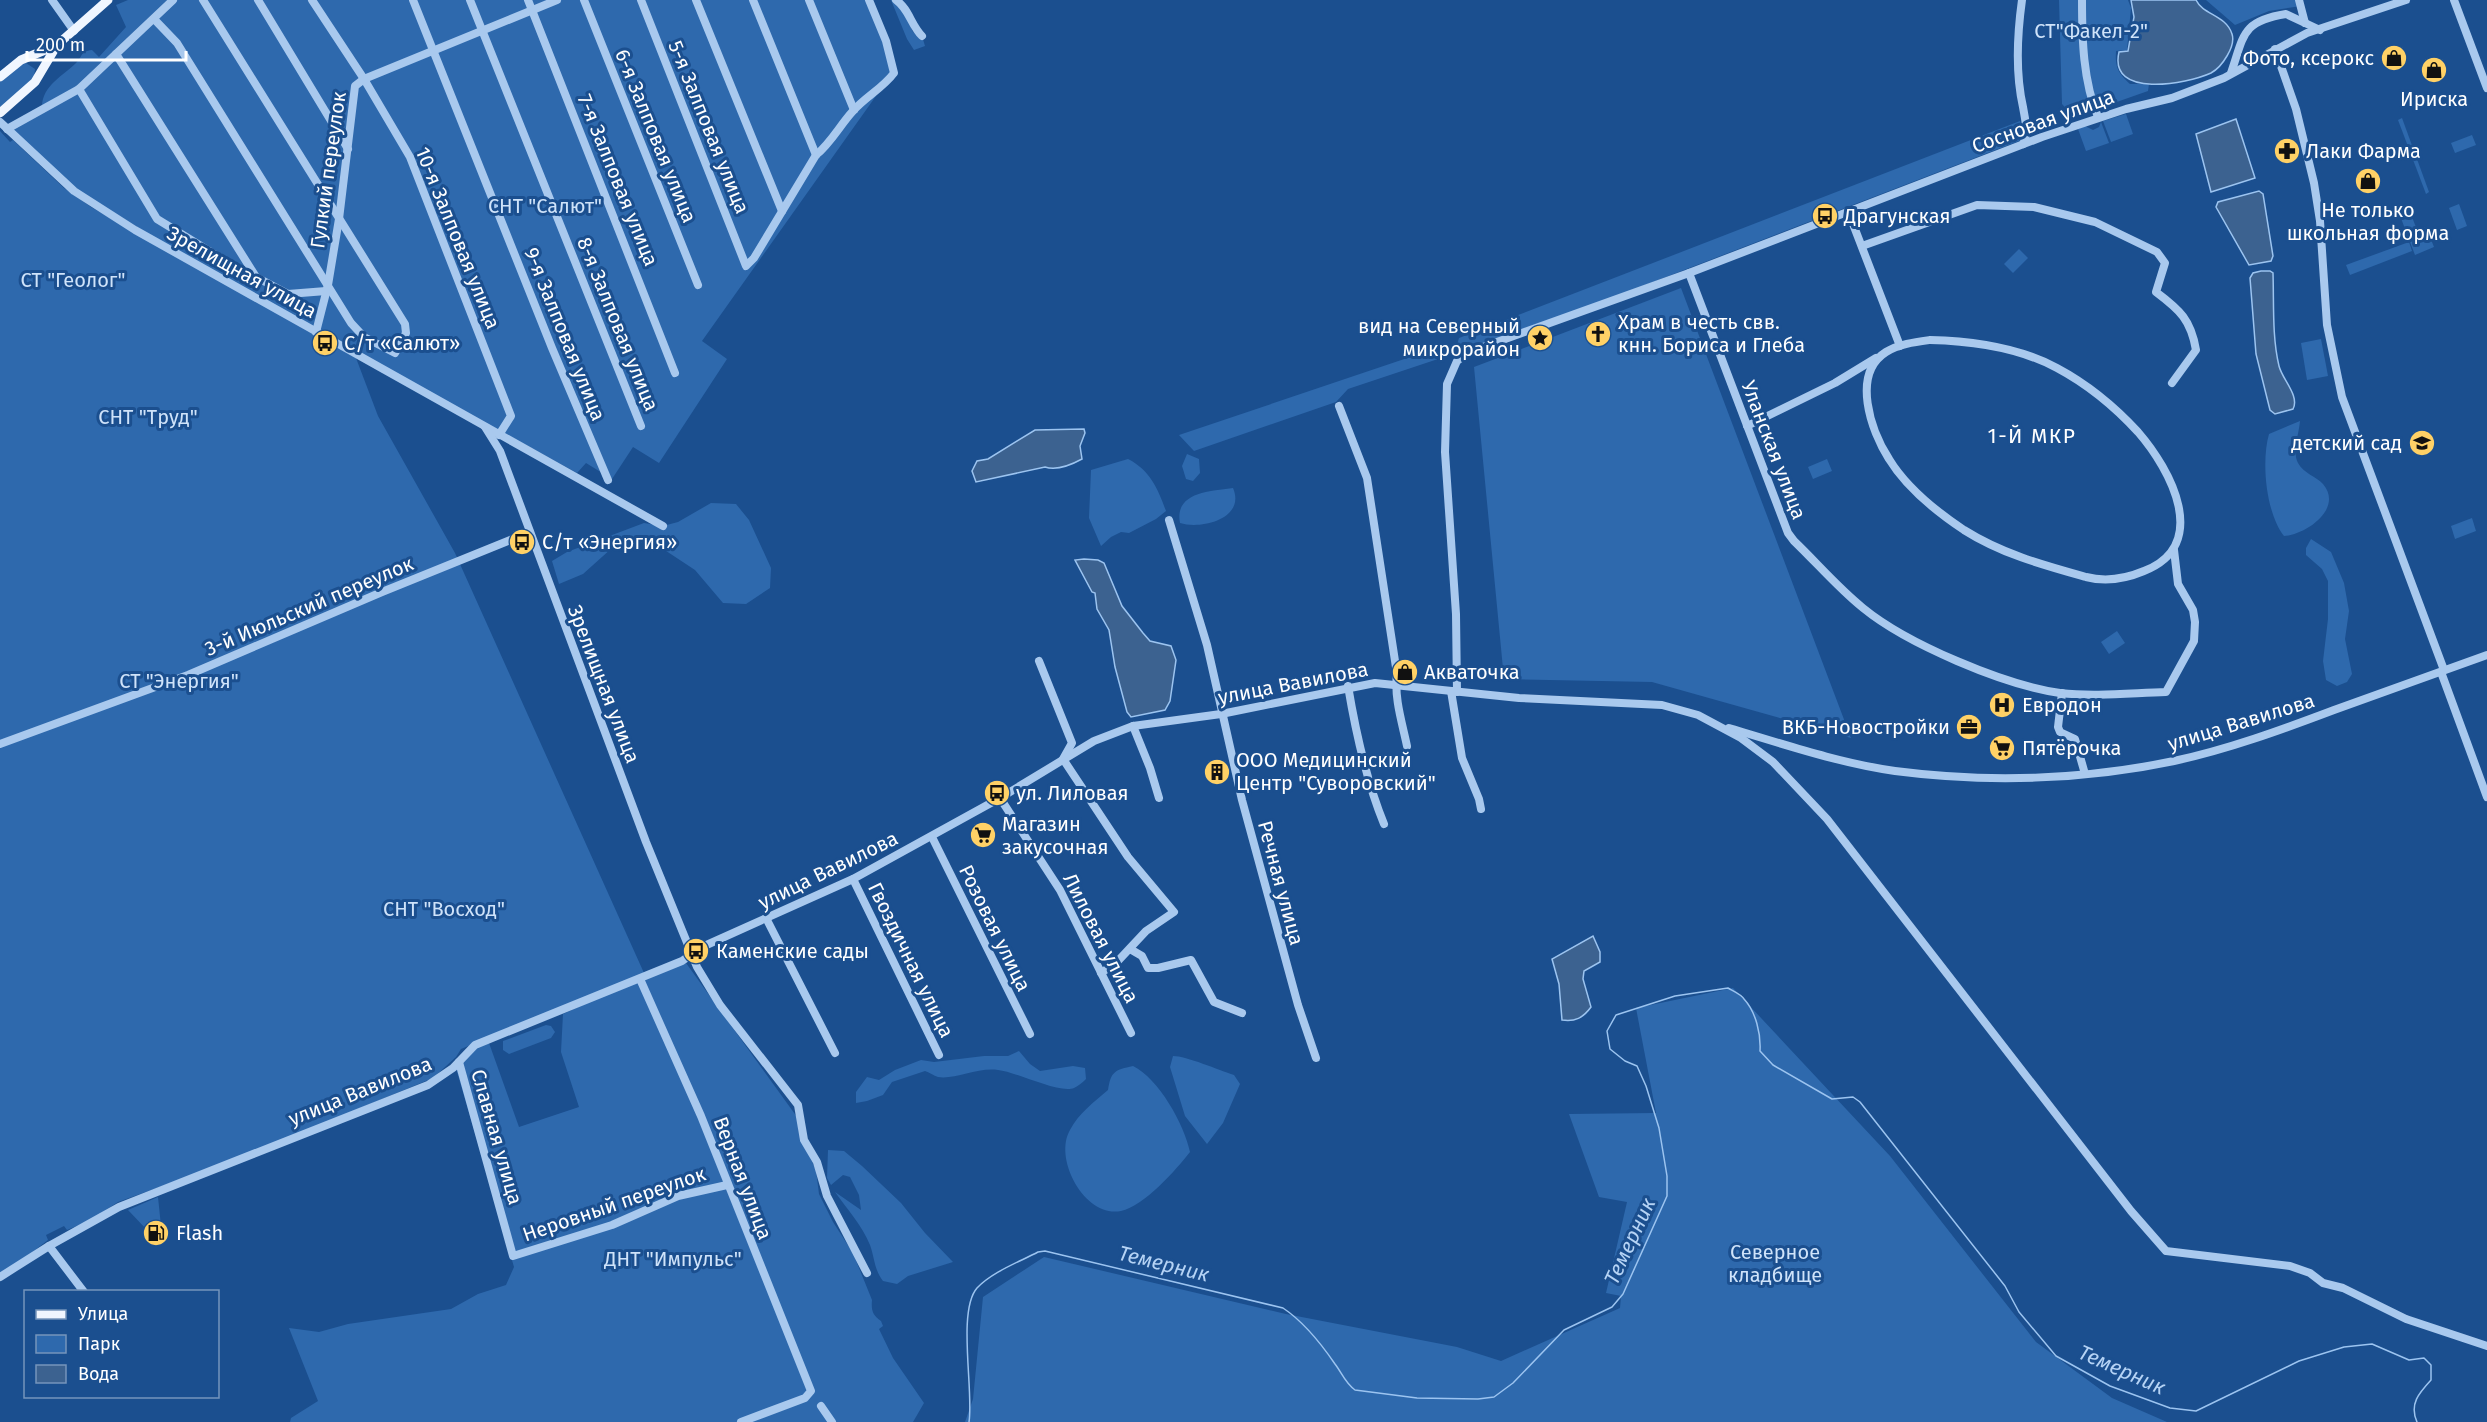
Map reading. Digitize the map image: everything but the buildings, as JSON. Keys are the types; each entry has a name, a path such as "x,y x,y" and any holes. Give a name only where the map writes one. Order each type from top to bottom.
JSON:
{"main road":[{"path":"0,77 17,63 57,45 108,0"},
{"path":"0,113 35,82 57,45"},
{"path":"25,59 37,66 39,76"}],"street":[{"path":"52,0 74,31"},
{"path":"7,129 79,89 173,0"},
{"path":"154,19 177,43 327,288 351,323 364,337 395,353 407,328 203,0"},
{"path":"258,0 348,149"},
{"path":"314,3 322,0"},
{"name":"9-я Залповая улица","path":"413,0 552,348 608,480"},
{"name":"8-я Залповая улица","path":"470,0 641,426"},
{"name":"7-я Залповая улица","path":"528,0 675,373"},
{"name":"Гулкий переулок","path":"316,332 327,288 339,219 353,93 356,86 364,79 557,0"},
{"name":"6-я Залповая улица","path":"584,0 698,285"},
{"name":"5-я Залповая улица","path":"641,0 746,266 754,258 782,211"},
{"path":"696,0 782,211"},
{"path":"753,0 816,155"},
{"path":"809,0 854,110"},
{"path":"782,211 816,155 824,149 854,110 887,83 894,73 886,41 869,0"},
{"path":"896,0 903,6 915,29 922,36"},
{"path":"2022,0 2018,29 2018,75 2026,132 2023,144"},
{"path":"2082,0 2083,45 2091,99 2098,117"},
{"path":"2299,0 2307,33"},
{"name":"Сосновая улица","path":"1454,692 1456,614 1445,452 1447,384 1457,361 1472,351 1689,273 2042,137 2098,117 2172,98 2231,74 2307,33 2406,0"},
{"path":"2454,0 2487,88"},
{"name":"10-я Залповая улица","path":"314,3 364,79 410,157 511,416 499,435"},
{"path":"2231,74 2246,30 2253,24 2286,14 2320,30"},
{"path":"2275,49 2296,109 2314,183 2320,221 2327,325 2342,397 2487,797"},
{"path":"116,54 256,277 288,294 327,288"},
{"path":"79,89 157,219 240,270"},
{"path":"2025,120 2035,134 2042,137"},
{"name":"Зрелищная улица","path":"0,122 74,191 135,230 663,526"},
{"path":"1862,246 1977,205 2034,207 2095,222 2157,252 2166,263 2156,292 2180,311 2193,333 2196,350 2172,383"},
{"path":"1848,211 1900,346"},
{"name":"Уланская улица","path":"1689,273 1788,533 1864,609 1944,656 2026,686 2062,693 2166,692 2194,641 2193,610 2178,584 2174,550"},
{"path":"1747,426 1835,383 1885,352 1900,346 1930,340 1957,340 2015,351 2057,368 2100,397 2137,432 2171,483 2177,499 2181,520 2179,537 2174,550 2155,566 2128,577 2092,578 2037,564 2006,552 1983,541 1945,516 1908,482 1888,458 1873,425 1866,390 1868,374 1885,352"},
{"path":"1339,406 1367,478 1397,674 1395,685 1398,707 1407,746"},
{"name":"Зрелищная улица","path":"485,427 500,452 646,842 692,954 714,996 798,1105 804,1140 817,1162 827,1196 867,1273"},
{"name":"Речная улица","path":"1169,520 1206,645 1242,800 1295,994 1316,1058"},
{"name":"3-й Июльский переулок","path":"0,744 188,675 530,532"},
{"name":"улица Вавилова","path":"1713,723 1811,751 1893,771 2000,778 2085,774 2173,761 2213,752 2281,730 2487,655"},
{"path":"1039,661 1072,743 1063,759 1128,856 1174,912 1146,931 1116,963 1101,973"},
{"name":"улица Вавилова","path":"0,1277 49,1245 144,1197 428,1085 439,1079 475,1046 640,979 702,947 853,879 932,837 1094,741 1133,726 1221,714 1348,686 1376,683 1519,698 1662,705 1698,715 1741,738 1773,762 1827,819 2131,1211 2166,1251 2290,1266 2310,1273 2323,1283 2343,1288 2406,1319 2487,1346"},
{"path":"1348,686 1371,791 1384,824"},
{"path":"1454,692 1462,758 1481,809"},
{"path":"2062,693 2058,727 2060,732 2075,739 2085,774"},
{"path":"1133,726 1159,798"},
{"name":"Лиловая улица","path":"1000,798 1060,890 1131,1033"},
{"name":"Розовая улица","path":"932,837 1030,1034"},
{"name":"Гвоздичная улица","path":"853,879 939,1055"},
{"path":"766,918 835,1053"},
{"path":"1130,949 1142,956 1148,968 1158,968 1191,960 1214,1002 1242,1013"},
{"name":"Верная улица","path":"640,979 701,1116 811,1391 805,1398 741,1422"},
{"name":"Славная улица","path":"459,1062 513,1256"},
{"name":"Неровный переулок","path":"513,1256 612,1225 678,1196 727,1185"},
{"path":"49,1245 83,1290"},
{"path":"821,1406 832,1422"}],"green space":[{"name":"СНТ \"Салют\"","path":"128,0 869,0 893,72 702,341 727,359 659,463 633,447 612,479 586,463 577,473 356,352 147,233 69,185 8,127 42,106 50,87 76,63 83,53 92,50 99,57 126,27 116,5"},
{"path":"891,0 900,0 913,32 922,36 925,46 914,50"},
{"name":"СТ\"Факел-2\"","path":"2059,0 2128,0 2131,8 2127,50 2116,51 2117,66 2130,84 2149,84 2148,91 2074,117 2062,104"},
{"path":"2206,0 2301,0 2301,6 2269,11 2235,25"},
{"path":"26,63 35,69 34,78 0,108 0,82 19,65"},
{"path":"2126,114 2133,134 2111,142 2103,121"},
{"path":"2402,118 2429,192 2426,194 2398,120"},
{"path":"2020,121 2024,139 1466,354 1456,348 1459,338"},
{"path":"2101,122 2109,143 2086,151 2078,129 2085,126 2093,130 2099,127"},
{"path":"0,131 10,142 13,140 64,188 91,207 356,358 378,416 455,553 644,973 461,1049 456,1057 433,1078 237,1159 118,1202 89,1221 67,1230 64,1226 46,1235 48,1240 0,1277"},
{"path":"2472,135 2476,145 2455,153 2451,143"},
{"path":"2459,204 2467,226 2457,230 2449,208"},
{"path":"2409,209 2417,230 2426,227 2434,247 2415,255 2399,213"},
{"path":"2409,242 2412,251 2350,275 2346,265"},
{"path":"2019,249 2028,258 2013,273 2004,264"},
{"path":"1681,288 1851,738 1652,682 1504,679 1474,367"},
{"path":"2321,339 2328,376 2307,380 2301,343"},
{"path":"1434,349 1442,351 1447,356 1348,389 1336,402 1194,451 1179,435"},
{"path":"2300,421 2296,459 2303,470 2323,484 2328,493 2329,503 2319,519 2311,526 2293,535 2284,536 2269,501 2265,459 2269,434"},
{"path":"1187,454 1199,459 1200,473 1193,481 1186,479 1182,466"},
{"path":"1128,459 1148,474 1166,511 1129,533 1121,532 1111,537 1101,546 1089,518 1091,470"},
{"path":"1827,459 1832,471 1813,479 1808,467"},
{"path":"1233,488 1235,498 1228,514 1210,523 1189,525 1180,523 1180,513 1188,499 1205,492"},
{"path":"711,503 736,504 749,520 771,568 770,588 746,604 723,603 695,570 651,541 612,548 583,574 559,584 552,561 567,552 644,523 663,526 678,522"},
{"path":"2472,518 2476,531 2455,539 2451,526"},
{"path":"2311,539 2331,552 2344,583 2349,611 2345,639 2352,674 2347,682 2337,686 2326,680 2323,661 2328,619 2328,581 2322,569 2306,555 2306,548"},
{"path":"2117,631 2125,643 2109,654 2101,642"},
{"name":"ДНТ \"Импульс\"","path":"686,963 797,1117 799,1134 816,1170 819,1194 833,1222 853,1253 872,1300 873,1312 883,1326 879,1329 893,1358 924,1403 913,1422 290,1422 291,1418 318,1401 289,1328 319,1332 348,1324 451,1309 478,1294 506,1285 514,1267 455,1065 465,1051 489,1043 519,1127 579,1107 561,1052 563,1014 640,979"},
{"name":"Северное кладбище","path":"1733,988 1890,1156 2036,1342 2112,1398 2167,1422 965,1422 973,1399 983,1297 1044,1257 1286,1314 1457,1347 1501,1361 1620,1308 1621,1296 1606,1293 1627,1202 1599,1197 1569,1114 1656,1113 1636,1008"},
{"path":"546,1025 551,1026 555,1032 551,1038 509,1054 503,1050 503,1041"},
{"path":"1019,1051 1030,1064 1040,1071 1073,1066 1085,1068 1086,1079 1074,1088 1067,1089 998,1070 982,1070 951,1077 936,1076 925,1071 892,1082 883,1095 856,1103 856,1092 867,1077 879,1080 895,1070 921,1060 934,1062 984,1056 1008,1056"},
{"path":"1173,1056 1234,1075 1240,1084 1223,1123 1207,1144 1185,1116 1170,1067"},
{"path":"1133,1066 1152,1081 1169,1103 1190,1152 1168,1177 1140,1202 1121,1211 1108,1211 1095,1205 1076,1184 1069,1170 1066,1142 1077,1119 1108,1090 1112,1075"},
{"path":"828,1150 844,1151 862,1166 901,1203 925,1233 953,1262 908,1276 897,1284 883,1281 876,1268 867,1238 835,1192 861,1210 859,1195 850,1177 843,1175 831,1185 827,1178"},
{"path":"158,1197 161,1226 148,1231 128,1210"}],"water":[{"path":"2131,0 2196,0 2199,5 2229,28 2233,39 2227,56 2211,73 2185,81 2152,84 2137,82 2125,77 2119,67 2119,52 2128,51 2134,17"},
{"path":"2236,119 2255,178 2211,192 2196,134"},
{"path":"2259,191 2263,194 2273,256 2271,261 2249,265 2216,207 2218,202"},
{"path":"2261,271 2273,273 2274,332 2277,355 2279,366 2295,404 2293,409 2275,414 2270,410 2256,354 2250,278 2253,273"},
{"path":"1084,429 1085,433 1080,446 1082,459 1078,461 1059,468 1045,467 976,482 972,471 977,461 988,459 1035,430"},
{"path":"1084,559 1104,563 1122,606 1150,641 1171,646 1176,660 1170,701 1165,710 1131,717 1127,712 1115,667 1109,630 1097,609 1095,593 1092,592 1075,560"},
{"path":"1593,936 1600,952 1600,962 1584,971 1583,979 1591,1007 1578,1018 1562,1020 1559,984 1552,959"}],"waterway":[{"name":"Темерник","path":"969,1422 967,1333 971,1299 977,1288 990,1277 1038,1252 1045,1251 1283,1308 1311,1333 1355,1390 1417,1398 1494,1397 1513,1383 1564,1330 1612,1307 1623,1294 1667,1196 1667,1176 1659,1128 1646,1086 1637,1066 1625,1061 1610,1049 1607,1031 1616,1015 1675,996 1728,988 1741,996 1752,1010 1759,1031 1760,1051 1773,1065 1832,1099 1853,1097 1860,1102 2005,1286 2019,1312 2056,1356 2110,1386 2170,1408 2196,1411 2299,1361 2344,1347 2372,1344 2409,1360 2424,1358 2431,1365 2431,1380 2419,1394 2415,1404 2417,1422"}],"place":[{"name":"Фото, ксерокс","path":"2394,58"},
{"name":"Ириска","path":"2434,70"},
{"name":"Лаки Фарма","path":"2287,151"},
{"name":"Не только школьная форма","path":"2368,181"},
{"name":"Драгунская","path":"1825,216"},
{"name":"Храм в честь свв. кнн. Бориса и Глеба","path":"1598,334"},
{"name":"вид на Северный микрорайон","path":"1540,338"},
{"name":"С/т «Салют»","path":"325,343"},
{"name":"детский сад","path":"2422,443"},
{"name":"С/т «Энергия»","path":"522,542"},
{"name":"Акваточка","path":"1405,672"},
{"name":"Евродон","path":"2002,705"},
{"name":"ВКБ-Новостройки","path":"1969,727"},
{"name":"Пятёрочка","path":"2002,748"},
{"name":"ООО Медицинский Центр \"Суворовский\"","path":"1217,772"},
{"name":"ул. Лиловая","path":"997,793"},
{"name":"Магазин закусочная","path":"983,835"},
{"name":"Каменские сады","path":"696,951"},
{"name":"Flash","path":"156,1233"}],"district":[{"name":"1-Й МКР","path":"2032,436"}],"park label":[{"name":"СТ \"Геолог\"","path":"73,280"},
{"name":"СНТ \"Труд\"","path":"148,417"},
{"name":"СТ \"Энергия\"","path":"179,681"},
{"name":"СНТ \"Восход\"","path":"444,909"}]}
